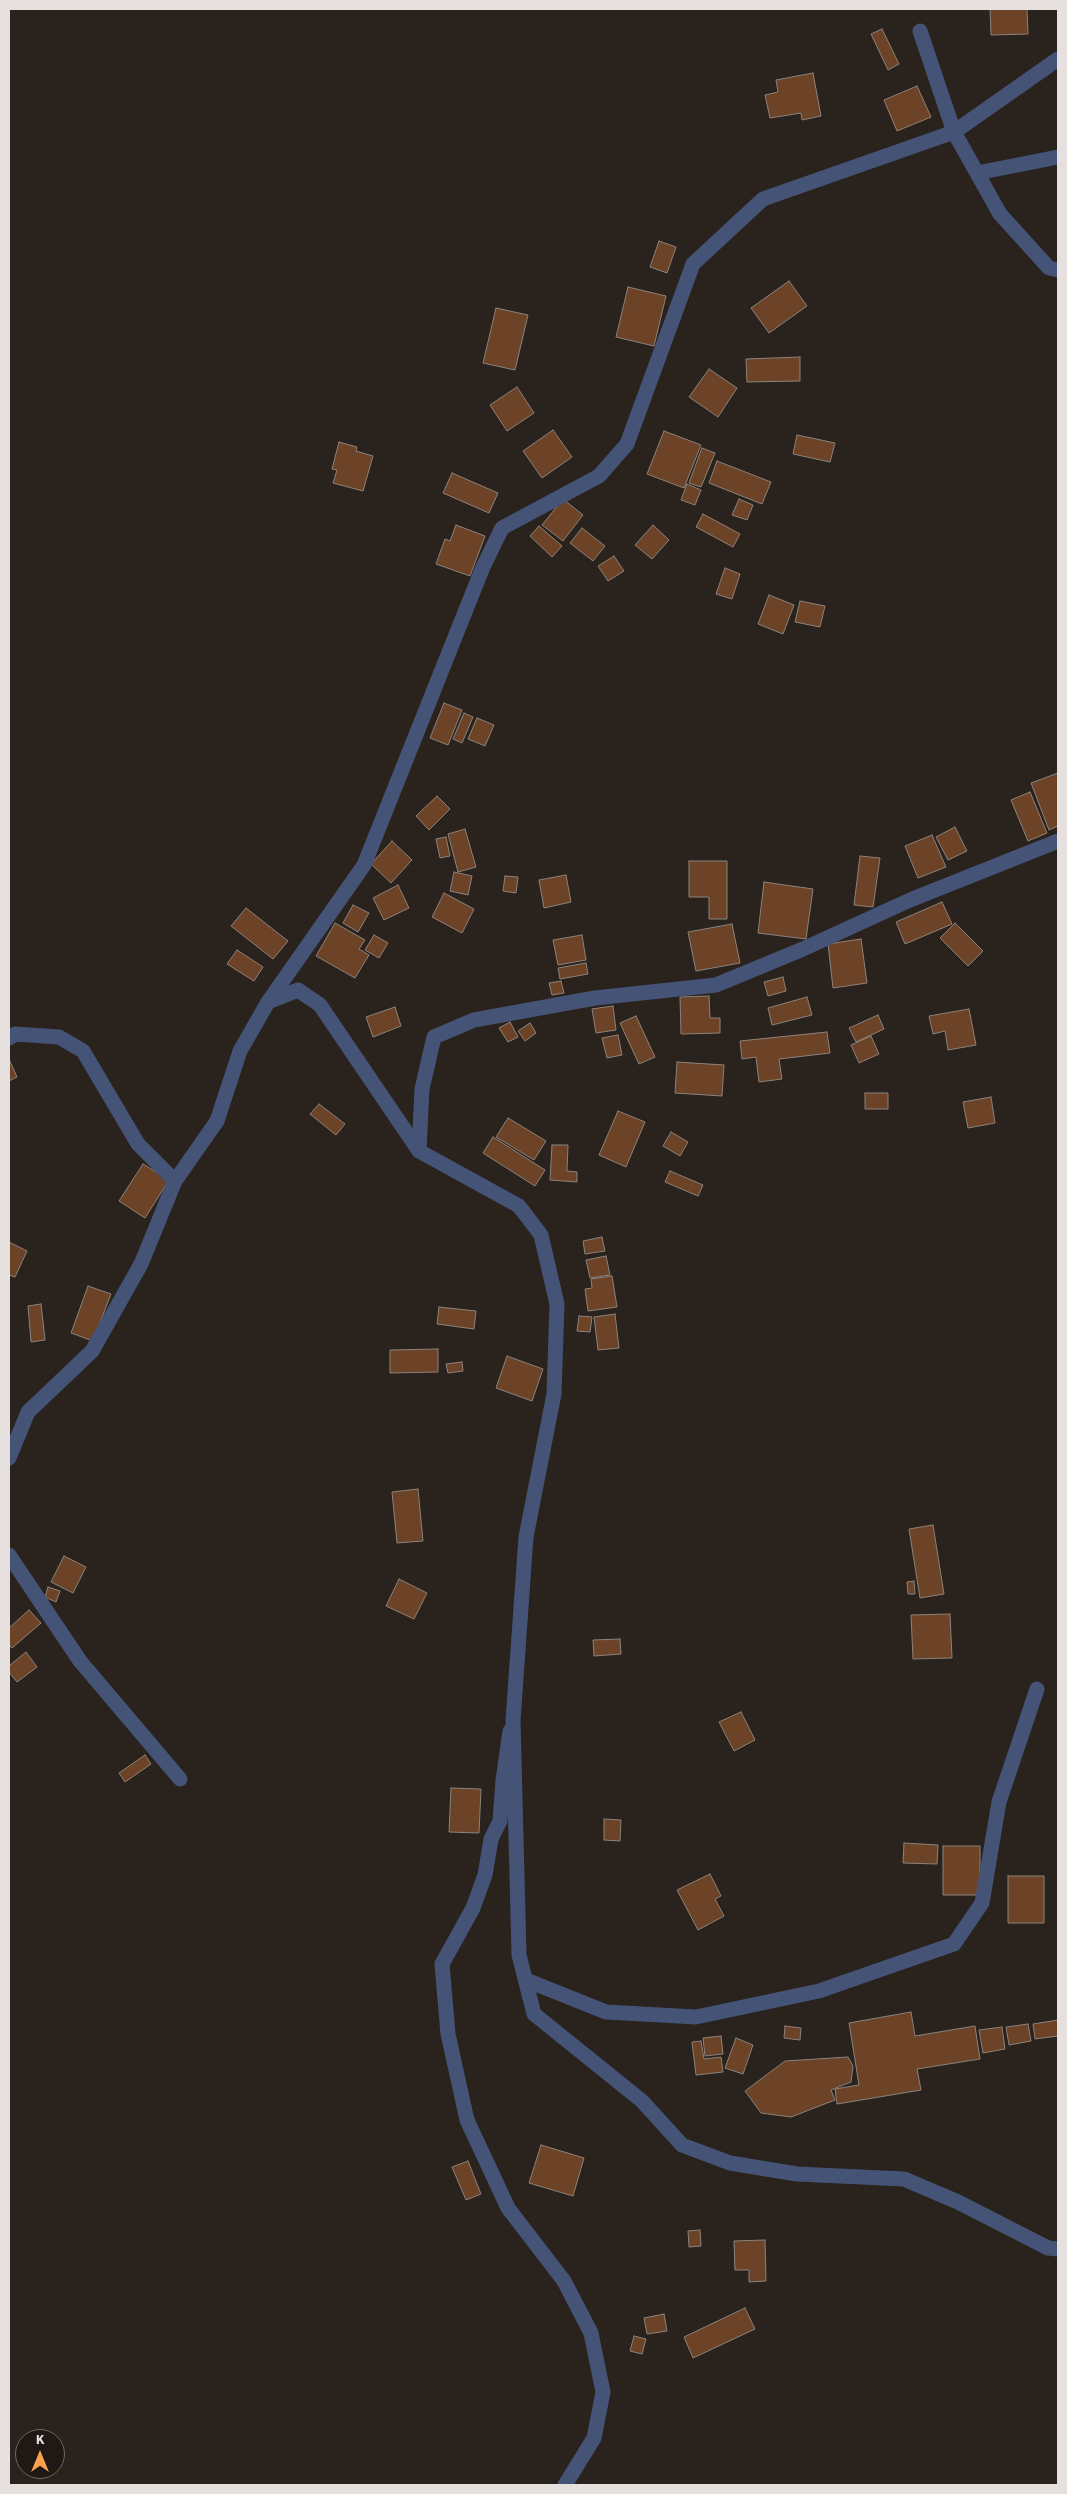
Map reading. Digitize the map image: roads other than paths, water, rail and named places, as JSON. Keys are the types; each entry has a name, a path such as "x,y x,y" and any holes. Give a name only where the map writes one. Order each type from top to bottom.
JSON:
{"street":[{"path":"920,31 954,132 1000,214 1049,268 1058,270"},
{"path":"9,1458 28,1412 92,1351 141,1264 175,1181 217,1121 240,1051 268,1002 364,865 465,610 502,528 599,476 627,444 693,264 763,199 954,132 1058,59"},
{"path":"977,173 1058,157"},
{"path":"419,1151 422,1089 434,1037 474,1020 595,998 716,985 803,949 910,900 1058,841"},
{"path":"268,1002 298,990 320,1005 419,1151 519,1206 541,1236 557,1304 554,1394 526,1537 513,1722 519,1955 534,2014 642,2101 682,2145 730,2163 797,2174 904,2179 958,2202 1048,2248 1058,2249"},
{"path":"9,1038 15,1034 59,1036 83,1051 138,1144 175,1181"},
{"path":"9,1555 80,1661 180,1779"},
{"path":"526,1980 606,2012 696,2017 818,1991 954,1944 982,1902 999,1802 1037,1689"},
{"path":"513,1722 508,1737 500,1821 490,1839 485,1875 473,1908 442,1964 448,2034 467,2120 508,2208 564,2281 591,2333 603,2392 594,2438 565,2485"}]}
